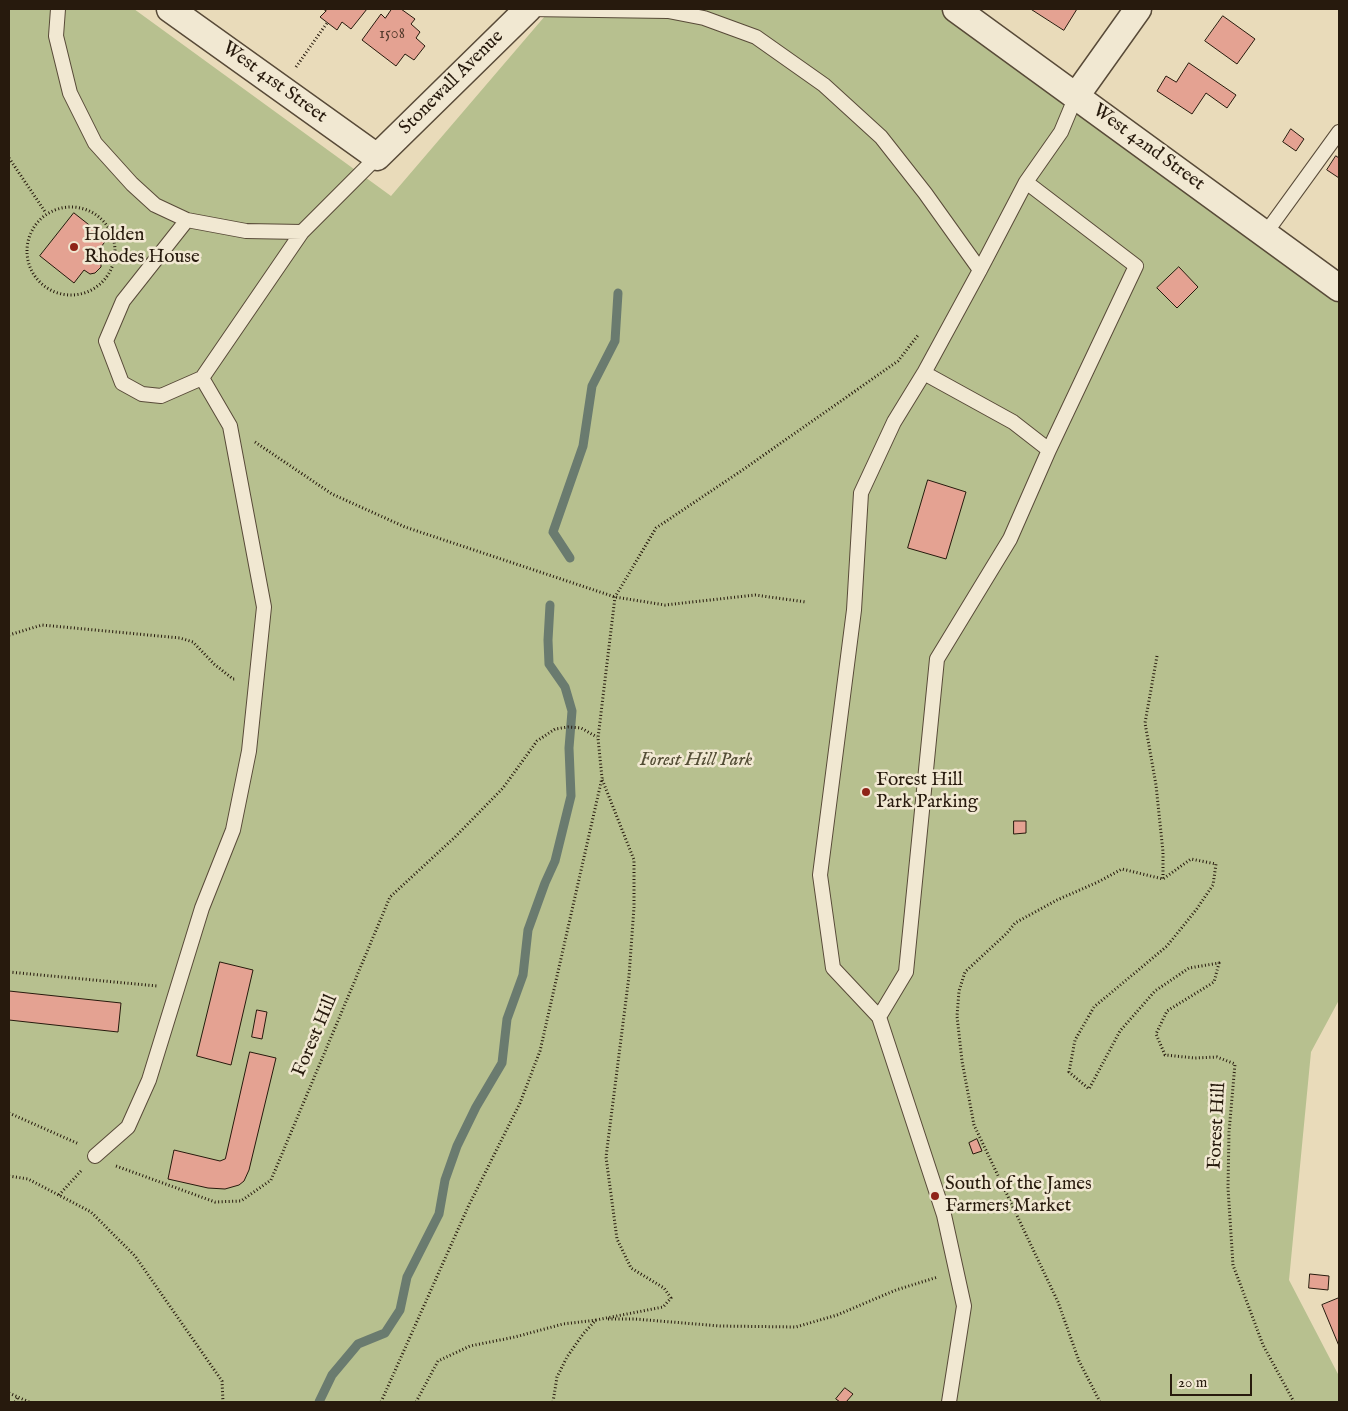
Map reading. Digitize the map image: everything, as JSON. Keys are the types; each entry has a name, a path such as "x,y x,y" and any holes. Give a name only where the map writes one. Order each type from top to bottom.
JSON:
{"street":[{"name":"West 41st Street","path":"170,9 377,157"},
{"name":"Stonewall Avenue","path":"377,157 528,9"},
{"name":"West 42nd Street","path":"956,9 1339,288"},
{"path":"1076,96 1138,9"}],"lane":[{"path":"58,9 56,36 70,93 95,143 132,184 155,205 187,220 246,231 302,232"},
{"path":"528,9 668,11 704,18 756,37 824,85 881,137 925,193 980,270"},
{"path":"949,1402 964,1306 944,1215 879,1017 833,968 820,875 854,610 861,493 894,422 924,373 1026,182 1061,132 1076,96"},
{"path":"1265,234 1339,132"},
{"path":"187,220 123,302 106,340 122,382 142,394 161,396 202,378 302,232 377,157"},
{"path":"879,1017 906,972 938,659 1010,539 1136,266 1026,182"},
{"path":"924,373 1013,422 1050,450"},
{"path":"95,1156 128,1127 149,1080 202,908 232,830 249,751 264,607 230,426 202,378"}],"path":[{"path":"304,56 327,23"},
{"path":"9,158 46,213"},
{"path":"70,207 84,209 96,215 106,225 113,237 115,251 113,265 106,277 96,288 82,294 67,295 52,291 40,282 31,270 27,256 28,241 34,227 46,213 70,207"},
{"path":"553,1402 557,1377 567,1357 583,1334 596,1320 663,1307 671,1298 664,1288 631,1268 617,1239 606,1156 629,976 634,907 634,860 602,778 598,738 615,598 656,528 898,361 922,331"},
{"path":"230,426 332,494 397,523 615,598 665,605 755,595 806,602"},
{"path":"9,635 42,624 180,638 193,642 214,664 232,678 256,681"},
{"path":"1100,1402 1080,1361 1054,1294 974,1125 962,1061 957,1016 959,992 965,972 1007,933 1015,923 1057,900 1122,869 1163,880 1164,852 1156,785 1145,723 1157,656"},
{"name":"Forest Hill","path":"9,1113 83,1145 95,1156 215,1202 240,1201 271,1180 390,897 455,837 503,788 537,741 555,729 568,727 581,728 598,738"},
{"path":"381,1402 468,1207 520,1103 540,1051 602,778"},
{"name":"Forest Hill","path":"1163,880 1191,859 1216,864 1213,885 1167,946 1094,1007 1075,1040 1068,1072 1089,1089 1120,1031 1155,991 1189,968 1219,963 1214,982 1167,1012 1156,1034 1166,1055 1194,1058 1217,1057 1235,1064 1228,1132 1228,1188 1233,1265 1263,1344 1294,1402"},
{"path":"9,972 178,987"},
{"path":"59,1195 95,1156"},
{"path":"9,1176 28,1179 91,1212 135,1256 222,1382 223,1402"},
{"path":"416,1402 438,1360 470,1346 515,1337 563,1324 596,1320 635,1318 720,1326 796,1327 837,1315 896,1290 956,1272"},
{"path":"9,1393 29,1402"},
{"path":"15,1402 18,1397"}],"green space":[{"name":"Forest Hill Park","path":"9,9 134,9 391,196 551,9 956,9 1339,288 1339,1000 1311,1052 1289,1280 1339,1376 1339,1402 9,1402"}],"building":[{"path":"323,9 367,9 351,29 342,22 337,30 320,17 326,11"},
{"path":"392,9 401,9 415,19 411,24 420,32 416,38 425,46 414,60 405,54 396,66 362,40 381,14 385,18"},
{"path":"1031,9 1077,9 1064,30"},
{"path":"1223,16 1255,39 1237,64 1205,41"},
{"path":"1189,63 1236,95 1227,108 1206,93 1192,114 1157,91 1166,76 1176,82"},
{"path":"1291,129 1304,139 1296,151 1283,142"},
{"path":"1336,156 1339,158 1339,178 1327,170"},
{"name":"Holden Rhodes House","path":"74,213 107,239 95,255 101,259 101,267 95,273 90,274 84,270 74,283 40,256"},
{"path":"1179,267 1198,287 1177,308 1157,288"},
{"path":"928,480 966,492 946,559 908,548"},
{"path":"1014,821 1026,821 1026,833 1014,834"},
{"path":"220,962 253,970 231,1065 197,1056"},
{"path":"9,991 121,1003 118,1032 9,1020"},
{"path":"257,1010 267,1012 262,1039 252,1037"},
{"path":"250,1052 276,1058 249,1170 244,1181 239,1185 225,1189 208,1188 168,1179 174,1150 220,1161 225,1159"},
{"path":"977,1139 982,1151 973,1154 969,1143"},
{"path":"1310,1274 1329,1276 1328,1290 1309,1288"},
{"path":"1339,1298 1339,1346 1322,1305"},
{"path":"845,1388 853,1394 846,1402 840,1402 836,1399"}],"waterway":[{"path":"570,558 553,532 583,446 592,386 615,341 618,293"},
{"path":"319,1402 332,1375 358,1344 385,1333 400,1310 407,1277 439,1214 445,1180 457,1146 476,1107 502,1063 507,1019 523,975 528,930 555,861 571,796 569,748 572,711 565,687 549,664 550,605"}],"place":[{"name":"Holden Rhodes House","path":"74,247"},
{"name":"Forest Hill Park Parking","path":"866,792"},
{"name":"South of the James Farmers Market","path":"935,1196"}]}
